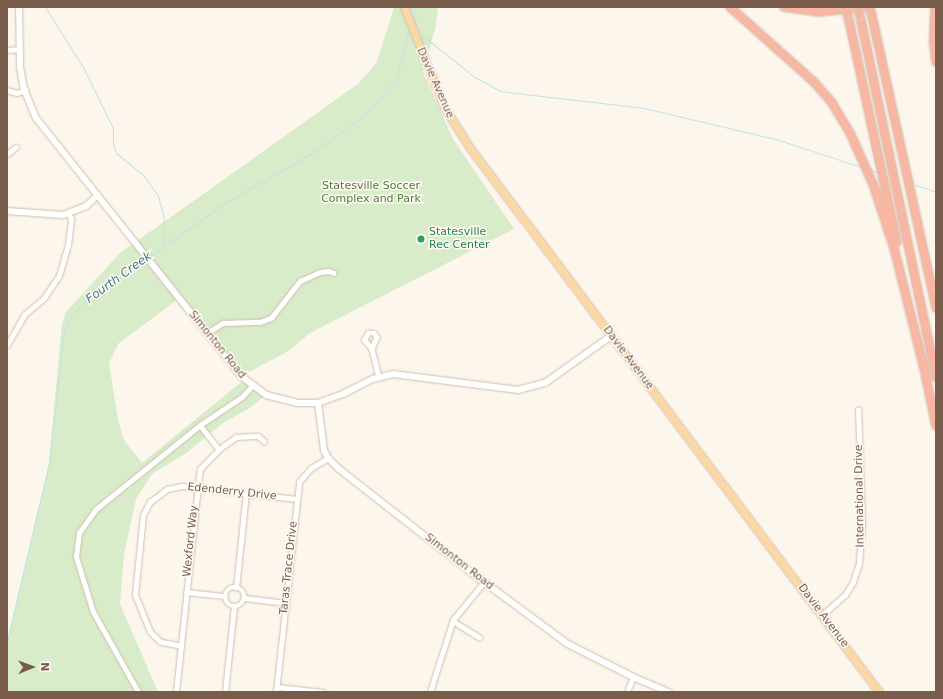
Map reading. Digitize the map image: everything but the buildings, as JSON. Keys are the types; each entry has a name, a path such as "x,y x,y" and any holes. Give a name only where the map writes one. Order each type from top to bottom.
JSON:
{"highway":[{"path":"730,7 814,82 832,103 857,148 874,184 894,248 924,368"},
{"path":"784,7 818,12 870,9 936,308"},
{"path":"846,7 936,426"},
{"path":"858,7 936,377"},
{"path":"935,7 934,43 936,62"}],"main road":[{"name":"Davie Avenue","path":"405,10 453,123 879,692"}],"street":[{"name":"Simonton Road","path":"19,7 20,49 25,90 36,118 157,271 252,386 281,401 318,403"},
{"path":"7,50 20,49"},
{"path":"7,90 17,93 25,90"},
{"path":"7,154 16,148"},
{"path":"7,211 68,213 86,206 98,195"},
{"path":"7,345 24,315 44,298 59,276 68,245 71,219 68,213"},
{"path":"207,333 223,323 260,322 271,318 300,282 320,272 334,274"},
{"path":"328,458 321,436 318,403 379,377 398,375 501,390 530,388 557,375 611,336"},
{"path":"372,349 379,377"},
{"path":"138,692 93,612 78,564 76,545 82,528 96,508 200,425 232,404 252,386"},
{"name":"International Drive","path":"822,615 845,595 853,582 859,563 862,523 858,410"},
{"path":"200,425 219,449"},
{"name":"Wexford Way","path":"176,692 196,488 200,469 219,449 242,435 258,436 264,441"},
{"name":"Simonton Road","path":"328,458 484,582 568,644 633,678 669,692"},
{"name":"Taras Trace Drive","path":"276,689 299,482 304,474 328,458"},
{"name":"Edenderry Drive","path":"180,646 160,642 150,632 134,595 143,515 150,502 167,489 182,486 296,499"},
{"path":"236,588 246,493"},
{"path":"430,692 453,621 484,582"},
{"path":"236,588 243,592 244,598 241,604 234,607 226,602 225,596 228,590 236,588"},
{"path":"186,592 225,596"},
{"path":"244,598 286,603"},
{"path":"225,692 234,607"},
{"path":"453,621 479,637"},
{"path":"627,692 633,678"},
{"path":"276,689 323,692"}],"green space":[{"name":"Statesville Soccer Complex and Park","path":"394,7 438,7 435,29 423,72 453,139 514,229 310,333 287,352 241,376 177,300 119,343 109,363 118,420 124,440 142,463 245,379 266,395 250,408 223,423 185,454 152,474 136,499 124,554 120,604 158,692 7,692 7,641 49,463 62,323 66,312 120,253 358,84 377,62"}],"waterway":[{"path":"45,7 83,67 113,128 113,144 116,153 143,175 158,196 164,219 162,245"},
{"name":"Fourth Creek","path":"412,20 416,7"},
{"name":"Fourth Creek","path":"149,257 222,205 312,153 366,114 396,80 409,29"},
{"path":"419,36 427,39 473,76 500,91 644,108 779,140 861,167"},
{"path":"871,170 878,173"},
{"path":"915,185 936,192"},
{"name":"Fourth Creek","path":"7,641 49,463 64,332 71,316 90,296 145,260"}],"place":[{"name":"Statesville Rec Center","path":"421,239"}]}
